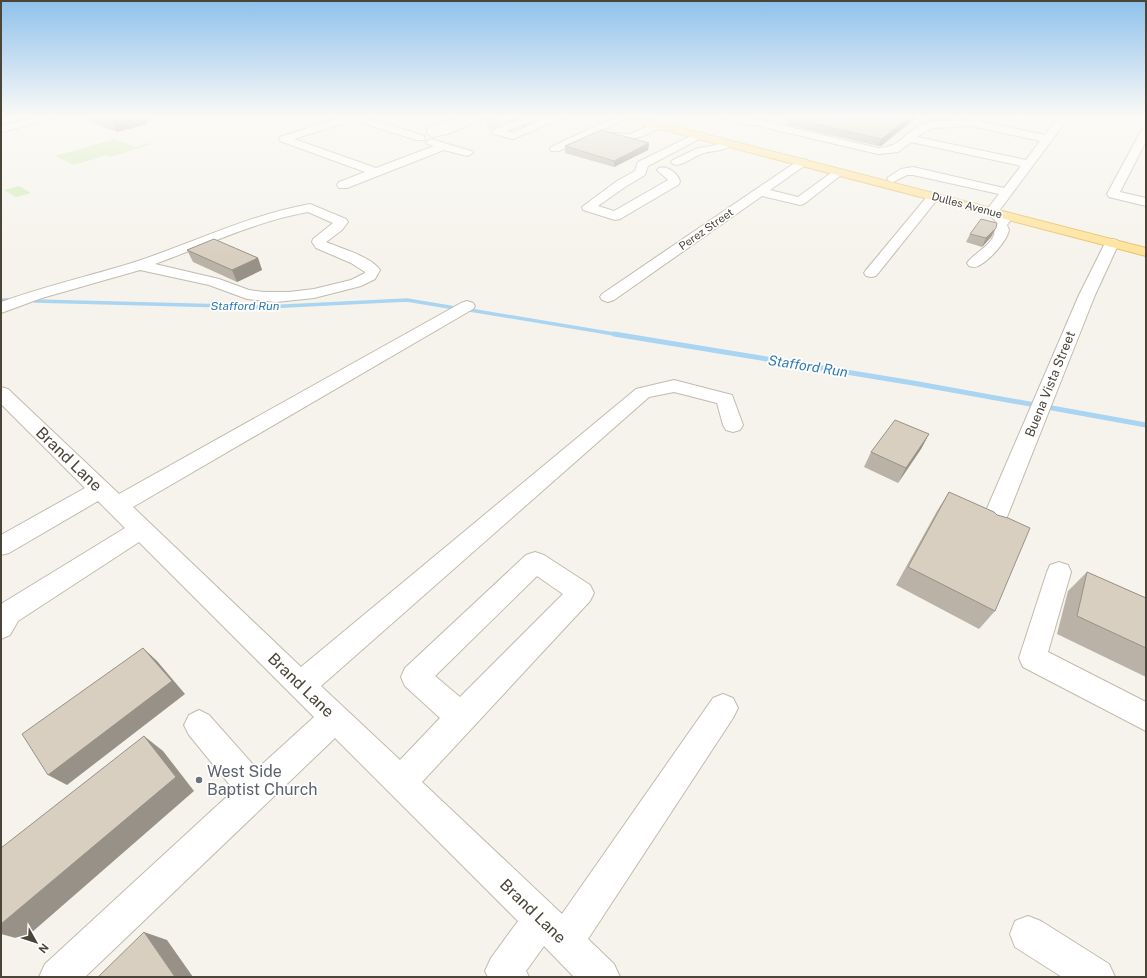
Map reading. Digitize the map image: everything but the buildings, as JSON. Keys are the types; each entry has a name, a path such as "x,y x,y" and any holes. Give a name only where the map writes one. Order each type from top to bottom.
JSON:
{"main road":[{"name":"Dulles Avenue","path":"805,163 934,196 1146,240"},
{"path":"815,163 874,176 894,178"},
{"name":"Dulles Avenue","path":"842,163 1146,252"}],"street":[{"path":"349,163 375,172"},
{"path":"343,185 400,163"},
{"path":"663,170 677,163"},
{"name":"Perez Street","path":"608,297 802,163"},
{"path":"974,263 1000,240 1004,232 1004,229 1000,225 1004,220 995,208 1028,164 1021,163"},
{"path":"1129,163 1113,194 1146,202"},
{"path":"642,164 663,170 674,179 674,182 615,216 588,207 621,184 641,173 642,164"},
{"path":"894,178 905,172 913,171 1007,192"},
{"path":"760,192 800,201 839,172"},
{"path":"871,273 934,196"},
{"path":"1,308 36,295 140,265 275,215 310,208 341,222 337,227 320,239 319,242 322,245 356,260 373,270 373,273 368,278 340,288 315,293 276,297 251,295 214,282 168,273 140,265"},
{"name":"Buena Vista Street","path":"991,527 1086,295 1112,243"},
{"path":"1,546 108,498 467,306"},
{"path":"301,685 643,393 674,386 725,399 733,425"},
{"name":"Brand Lane","path":"1,393 601,977"},
{"path":"1,627 9,612 141,530"},
{"path":"401,782 517,658 581,593 535,562 415,677 461,717"},
{"path":"1059,572 1033,658 1146,717"},
{"path":"510,977 504,971 553,931 723,708"},
{"path":"58,977 335,718"},
{"path":"199,725 256,791"},
{"path":"1028,934 1096,977"}],"green space":[{"path":"69,163 82,163 74,165"},
{"path":"19,186 31,193 16,197 4,190"}],"waterway":[{"name":"Stafford Run","path":"1,300 10,300"},
{"name":"Stafford Run","path":"35,301 265,307 407,300 455,308"},
{"name":"Stafford Run","path":"470,310 614,334"},
{"name":"Stafford Run","path":"614,334 913,383 1146,425"},
{"name":"Stafford Run","path":"614,334 620,335"}],"place":[{"name":"West Side Baptist Church","path":"199,780"}]}
